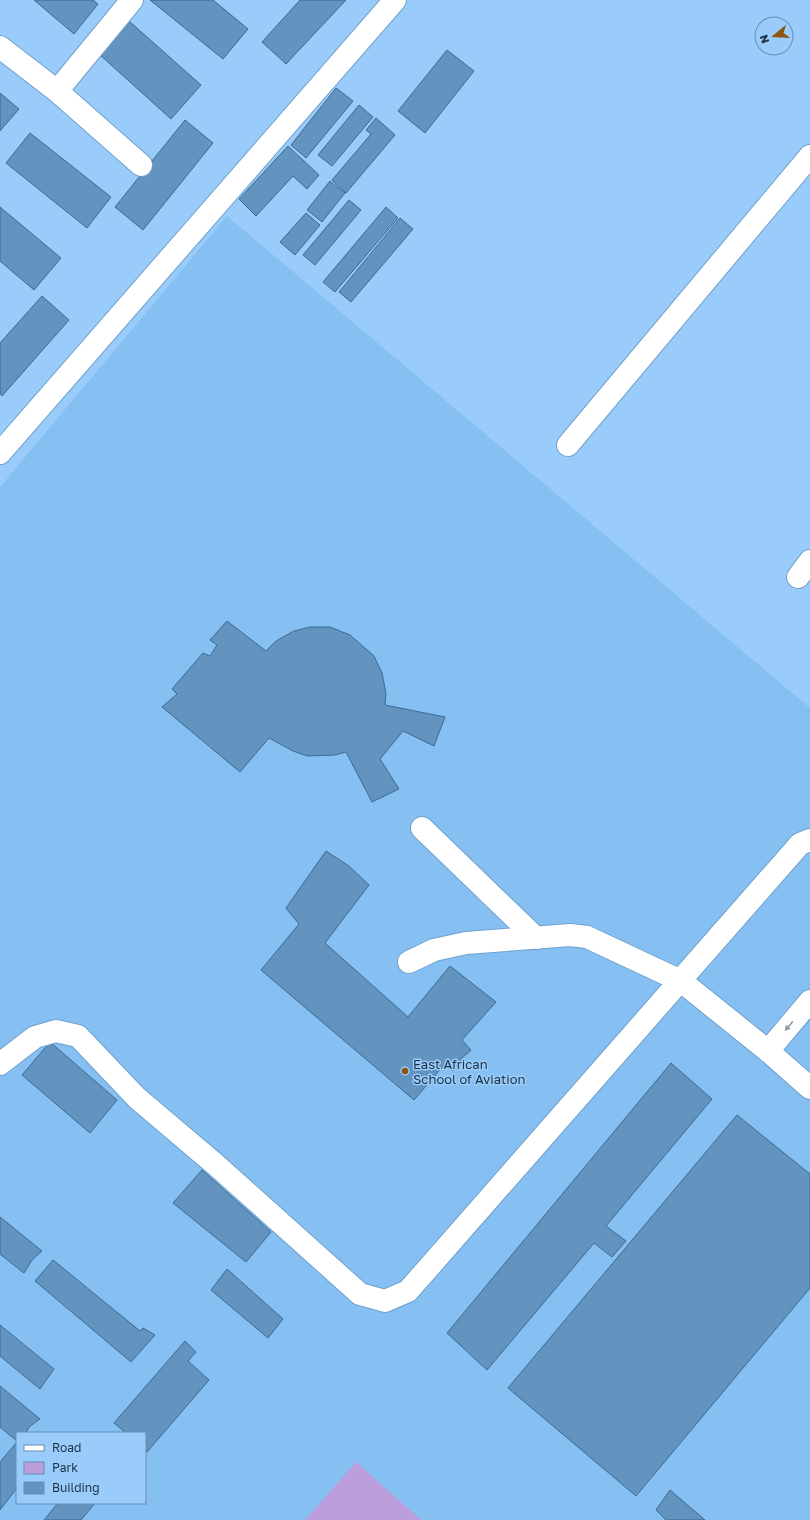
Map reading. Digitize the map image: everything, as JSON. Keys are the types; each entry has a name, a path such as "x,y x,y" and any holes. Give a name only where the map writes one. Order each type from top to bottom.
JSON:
{"street":[{"path":"57,91 132,0"},
{"path":"0,453 395,0"},
{"path":"0,47 57,91 140,165"},
{"path":"568,445 810,156"},
{"path":"422,828 536,938"},
{"path":"0,1064 35,1037 56,1031 78,1036 137,1098 216,1165 360,1294 384,1301 408,1291 800,844 810,840"},
{"path":"409,962 434,950 466,943 570,935 587,937 681,981 768,1051 810,1088"},
{"path":"768,1051 810,1001"}],"shaded area":[{"name":"East African School of Aviation","path":"227,216 810,708 810,1520 0,1520 0,487"}],"green space":[{"path":"356,1462 421,1520 305,1520"}],"building":[{"path":"34,0 93,0 98,4 74,34"},
{"path":"150,0 213,0 248,29 223,59"},
{"path":"300,0 346,0 286,64 262,42"},
{"path":"129,21 201,85 171,119 99,54"},
{"path":"447,50 474,71 425,133 398,111"},
{"path":"336,88 353,101 306,158 291,145"},
{"path":"0,93 19,109 0,131"},
{"path":"359,105 373,117 332,166 318,155"},
{"path":"376,118 395,135 346,193 332,180 371,134 366,130"},
{"path":"185,120 213,143 143,230 115,207"},
{"path":"30,133 111,197 87,228 6,163"},
{"path":"288,146 319,175 307,189 293,176 256,216 239,199"},
{"path":"330,181 345,193 322,222 307,210"},
{"path":"349,200 361,210 315,265 303,255"},
{"path":"0,207 61,258 34,290 0,261"},
{"path":"386,207 398,218 335,292 323,282"},
{"path":"306,213 320,225 295,255 280,242"},
{"path":"400,218 413,229 351,302 339,292"},
{"path":"42,296 69,320 2,396 0,393 0,343"},
{"path":"227,621 266,651 276,641 294,631 310,627 330,627 350,635 374,656 382,673 386,693 385,705 445,717 434,746 403,731 380,759 399,789 372,802 346,752 335,755 307,756 293,751 269,738 240,772 162,707 177,694 172,689 203,653 210,656 217,645 210,640"},
{"path":"326,851 349,866 369,885 325,943 408,1017 450,966 496,1002 462,1040 471,1050 461,1059 453,1071 445,1064 414,1100 261,970 299,924 286,908"},
{"path":"50,1042 117,1100 90,1133 22,1075"},
{"path":"671,1063 712,1099 606,1226 626,1241 612,1257 594,1243 487,1370 447,1333"},
{"path":"737,1115 810,1174 810,1288 636,1496 508,1388"},
{"path":"202,1170 271,1232 246,1262 173,1203"},
{"path":"0,1217 42,1251 32,1260 24,1273 0,1254"},
{"path":"53,1260 140,1331 143,1328 155,1335 131,1362 35,1281"},
{"path":"227,1269 283,1319 268,1338 211,1290"},
{"path":"0,1325 54,1369 40,1389 0,1356"},
{"path":"185,1341 196,1352 188,1361 209,1380 147,1452 146,1432 125,1432 114,1423"},
{"path":"0,1386 40,1419 29,1427 26,1432 16,1432 16,1440 0,1427"},
{"path":"16,1443 16,1489 0,1510 0,1462"},
{"path":"670,1490 705,1520 666,1520 656,1510"},
{"path":"57,1504 94,1504 81,1520 44,1520"}],"place":[{"name":"East African School of Aviation","path":"405,1071"}]}
